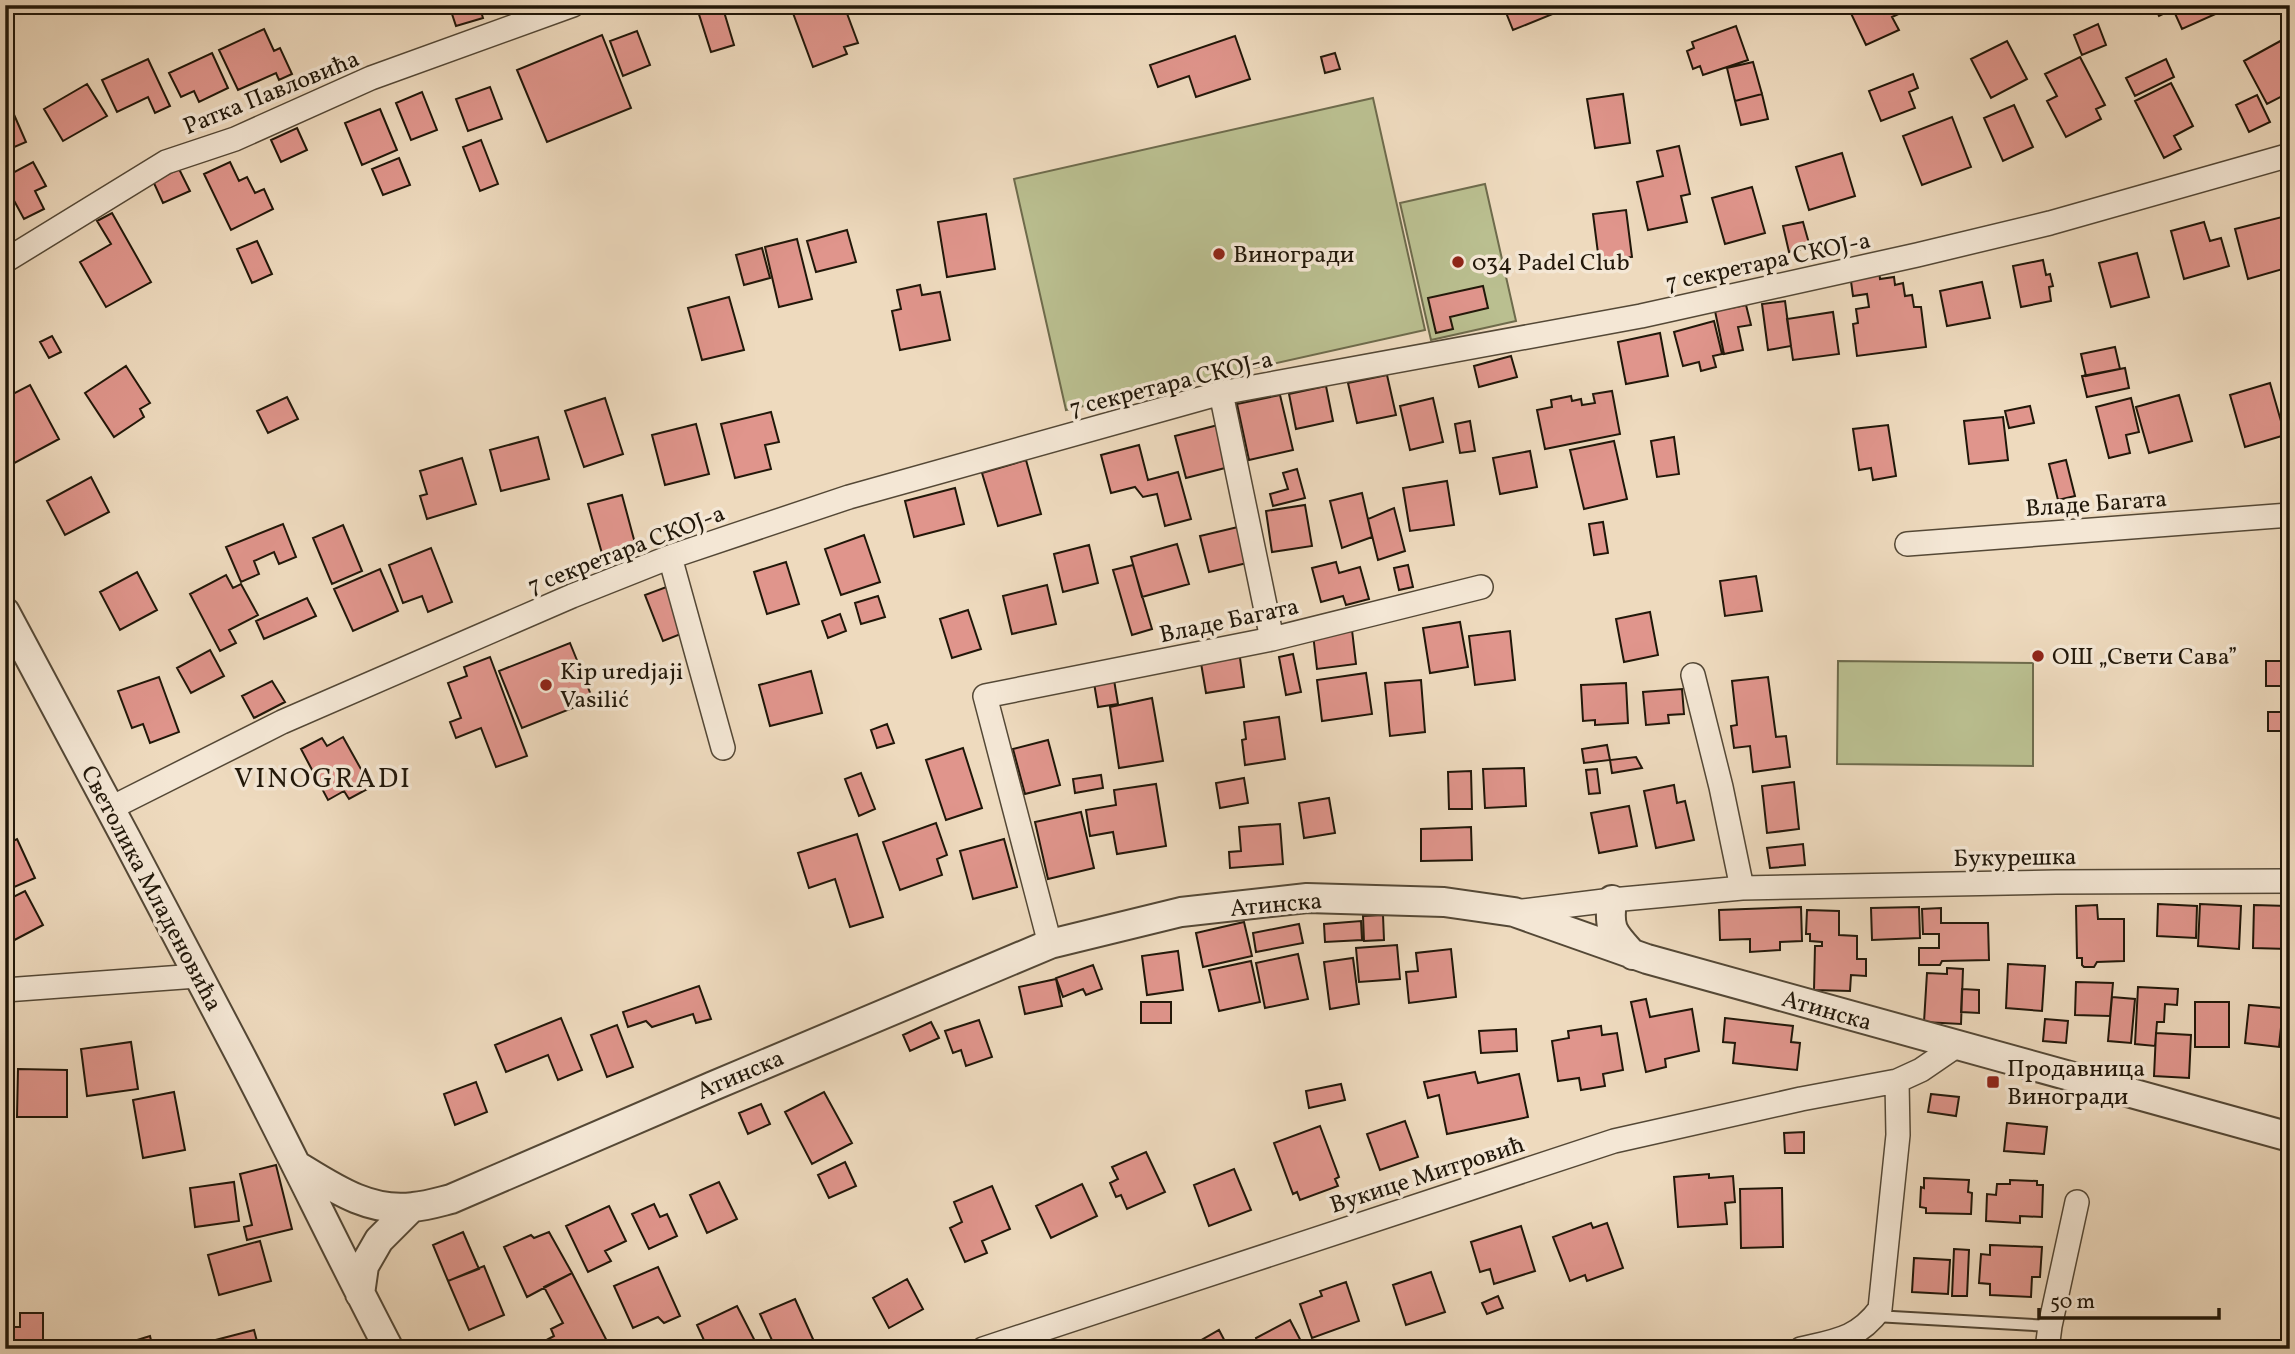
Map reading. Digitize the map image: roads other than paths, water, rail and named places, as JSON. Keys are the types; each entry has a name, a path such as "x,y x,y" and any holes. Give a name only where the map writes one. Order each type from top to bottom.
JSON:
{"street":[{"name":"Ратка Павловића","path":"5,261 166,162 235,139 371,78 573,5"},
{"name":"7 секретара СКОЈ-а","path":"111,808 282,722 572,596 670,557 849,497 1221,393 1641,316 1904,258 2050,223 2290,155"},
{"path":"1221,393 1272,639"},
{"name":"Владе Багата","path":"1907,544 2290,515"},
{"path":"670,557 723,748"},
{"name":"Владе Багата","path":"1050,944 985,696 1272,639 1481,587"},
{"name":"Светолика Младеновића","path":"5,612 111,808 389,1349"},
{"path":"1693,675 1721,787 1742,888"},
{"name":"Букурешка","path":"1514,912 1742,888 2290,881"},
{"name":"Атинска","path":"296,1166 348,1196 370,1204 411,1208 451,1199 1050,944 1181,912 1307,898 1444,902 1514,912 1633,955 2290,1137"},
{"path":"1612,900 1609,922 1616,937 1633,955"},
{"path":"5,990 197,976"},
{"name":"Вукице Митровић","path":"983,1349 1614,1141 1801,1099 1897,1081 1921,1070 1956,1046"},
{"path":"1801,1349 1840,1340 1862,1330 1880,1309 1898,1135 1897,1081"},
{"path":"2049,1338 2077,1202"},
{"path":"360,1293 364,1266 379,1240 411,1208"}],"lane":[{"path":"1875,1316 2049,1338"}],"place":[{"name":"Виногради","path":"1219,254"},
{"name":"034 Padel Club","path":"1458,262"},
{"name":"ОШ „Свети Сава”","path":"2038,656"},
{"name":"Kip uredjaji Vasilić","path":"546,685"},
{"name":"Продавница Виногради","path":"1993,1082"}],"district":[{"name":"VINOGRADI","path":"323,777"}]}
